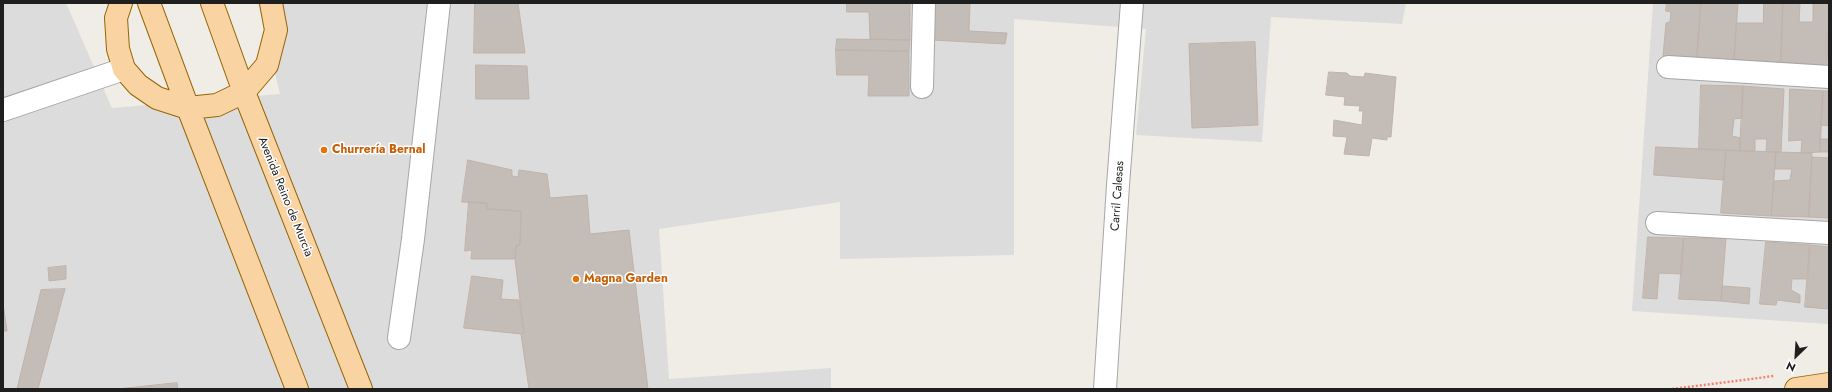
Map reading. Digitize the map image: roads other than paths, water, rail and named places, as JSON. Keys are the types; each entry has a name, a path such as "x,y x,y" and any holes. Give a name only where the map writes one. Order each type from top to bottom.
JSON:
{"main road":[{"path":"120,3 116,18 118,49 124,69 138,85 157,98 188,108 217,105 244,92 267,65 276,30 271,3"},
{"path":"149,3 297,389"},
{"name":"Avenida Reino de Murcia","path":"212,3 244,92 361,389"},
{"path":"1789,382 1829,384"}],"street":[{"path":"399,338 413,239 438,3"},
{"path":"922,87 924,3"},
{"name":"Carril Calesas","path":"1105,389 1118,185 1132,3"},
{"path":"1668,67 1829,77"},
{"path":"3,110 124,69"},
{"path":"1657,223 1829,233"}],"place":[{"name":"Churrería Bernal","path":"324,150"},
{"name":"Magna Garden","path":"576,279"}]}
